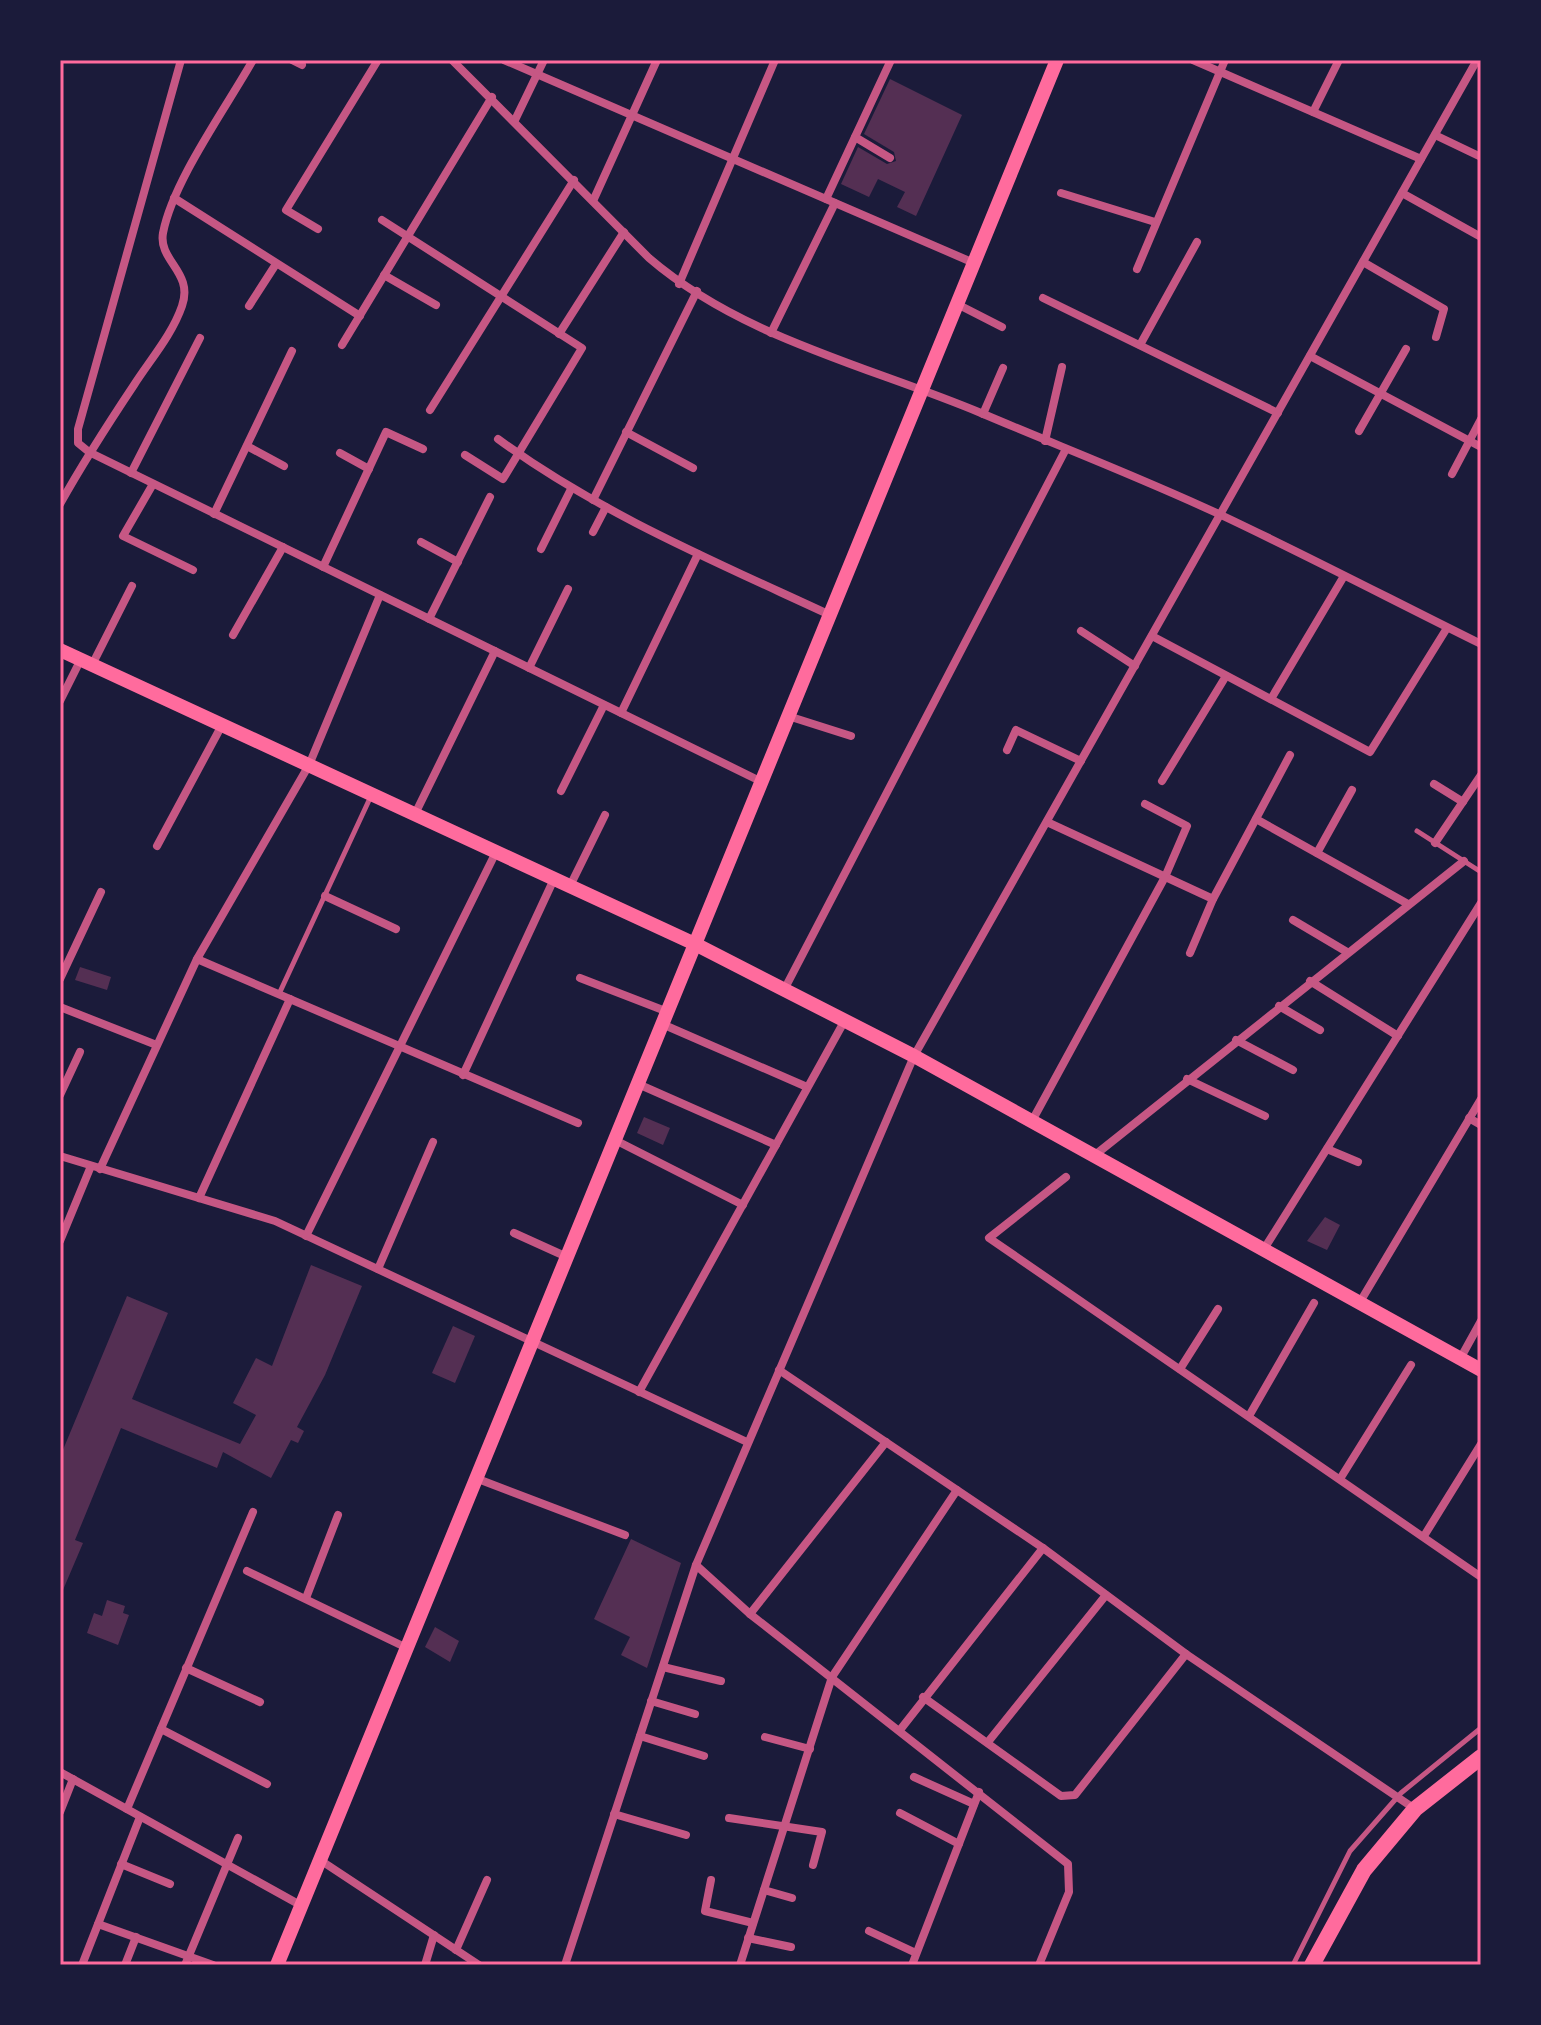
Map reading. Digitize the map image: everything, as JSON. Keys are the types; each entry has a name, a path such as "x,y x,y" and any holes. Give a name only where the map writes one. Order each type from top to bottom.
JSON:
{"main road":[{"path":"277,1965 1057,60"},
{"path":"60,650 695,944 845,1020 1481,1370"},
{"path":"1312,1965 1364,1870 1415,1809 1481,1757"}],"street":[{"path":"181,60 78,429 78,443 89,452 153,484 762,782"},
{"path":"60,504 89,452 170,330 182,306 184,280 164,249 162,236 174,198 253,60"},
{"path":"292,60 302,65"},
{"path":"318,229 286,210 378,60"},
{"path":"452,60 679,284 697,291 743,322 922,389 1220,515 1481,644"},
{"path":"504,60 974,263"},
{"path":"515,120 544,60"},
{"path":"593,201 657,60"},
{"path":"679,284 775,60"},
{"path":"771,333 891,60"},
{"path":"1193,60 1421,159"},
{"path":"1137,269 1225,60"},
{"path":"1313,112 1339,60"},
{"path":"565,1965 696,1565 914,1056 1477,60"},
{"path":"342,345 492,97"},
{"path":"1435,135 1481,157"},
{"path":"855,137 890,158"},
{"path":"430,410 574,180"},
{"path":"1061,193 1155,222"},
{"path":"1402,193 1481,237"},
{"path":"174,198 360,316"},
{"path":"382,220 582,348 503,479 465,455"},
{"path":"559,334 624,232"},
{"path":"1140,345 1197,242"},
{"path":"1363,262 1444,309 1436,337"},
{"path":"249,306 276,264"},
{"path":"384,275 436,305"},
{"path":"593,500 697,291"},
{"path":"1043,298 1278,413"},
{"path":"957,304 1002,327"},
{"path":"131,473 200,338"},
{"path":"1359,431 1406,349"},
{"path":"214,514 292,351"},
{"path":"1310,356 1481,447"},
{"path":"1045,441 1062,367"},
{"path":"983,414 1003,368"},
{"path":"1452,474 1481,419"},
{"path":"323,567 386,432 423,449"},
{"path":"626,432 693,468"},
{"path":"498,439 571,489 698,554 830,615"},
{"path":"247,446 284,466"},
{"path":"784,990 1066,449"},
{"path":"340,453 369,469"},
{"path":"153,484 123,536 193,570"},
{"path":"541,549 571,489"},
{"path":"429,619 490,497"},
{"path":"593,532 606,507"},
{"path":"421,542 458,562"},
{"path":"233,635 283,547"},
{"path":"621,713 698,554"},
{"path":"1271,699 1344,576"},
{"path":"60,701 132,586"},
{"path":"529,668 568,589"},
{"path":"60,1241 197,959 309,765 380,595"},
{"path":"1152,636 1370,752 1447,628"},
{"path":"1081,631 1135,666"},
{"path":"415,814 495,651"},
{"path":"1162,781 1226,676"},
{"path":"561,791 604,705"},
{"path":"788,716 851,736"},
{"path":"157,846 222,725"},
{"path":"1007,750 1016,730 1081,761"},
{"path":"1190,953 1213,899 1290,755"},
{"path":"1435,843 1481,775"},
{"path":"1434,784 1463,802"},
{"path":"1317,853 1352,790"},
{"path":"1032,1121 1165,877 1187,826 1145,804"},
{"path":"570,886 605,815"},
{"path":"1256,819 1408,904"},
{"path":"1047,822 1213,899"},
{"path":"306,1236 496,852"},
{"path":"1095,1155 1464,861"},
{"path":"463,1075 554,879"},
{"path":"60,979 101,892"},
{"path":"325,896 396,929"},
{"path":"1264,1249 1481,903"},
{"path":"1293,920 1347,952"},
{"path":"197,959 578,1123"},
{"path":"580,978 807,1087"},
{"path":"1310,981 1398,1036"},
{"path":"199,1198 290,999"},
{"path":"1279,1006 1320,1030"},
{"path":"60,1007 154,1044"},
{"path":"639,1392 845,1020"},
{"path":"1236,1040 1293,1070"},
{"path":"60,1095 80,1052"},
{"path":"1187,1079 1265,1116"},
{"path":"638,1084 776,1145"},
{"path":"1360,1302 1481,1099"},
{"path":"1469,1118 1481,1125"},
{"path":"615,1140 743,1205"},
{"path":"378,1269 433,1142"},
{"path":"1327,1149 1358,1162"},
{"path":"60,1156 275,1221 747,1442"},
{"path":"1066,1177 989,1238 1481,1577"},
{"path":"514,1233 567,1257"},
{"path":"1249,1416 1314,1303"},
{"path":"1180,1369 1218,1309"},
{"path":"1460,1359 1481,1321"},
{"path":"1340,1479 1411,1365"},
{"path":"779,1370 1043,1548 1186,1654 1415,1809"},
{"path":"750,1614 886,1442"},
{"path":"1424,1536 1481,1444"},
{"path":"478,1479 625,1535"},
{"path":"740,1965 832,1677 957,1490"},
{"path":"127,1809 253,1512"},
{"path":"306,1598 338,1515"},
{"path":"900,1730 1043,1548"},
{"path":"696,1565 750,1614 1068,1864 1069,1892 1039,1965"},
{"path":"247,1571 407,1648"},
{"path":"988,1742 1106,1595"},
{"path":"923,1697 1061,1796 1075,1795 1186,1654"},
{"path":"663,1667 721,1681"},
{"path":"186,1668 260,1702"},
{"path":"651,1701 695,1714"},
{"path":"161,1729 267,1784"},
{"path":"640,1736 704,1756"},
{"path":"765,1737 810,1749"},
{"path":"60,1772 302,1906"},
{"path":"914,1777 974,1804"},
{"path":"60,1812 73,1779"},
{"path":"912,1965 979,1792"},
{"path":"900,1813 959,1844"},
{"path":"614,1814 686,1835"},
{"path":"82,1965 140,1817"},
{"path":"729,1818 822,1832 813,1865"},
{"path":"185,1965 238,1838"},
{"path":"320,1860 479,1965"},
{"path":"121,1864 170,1884"},
{"path":"456,1950 487,1880"},
{"path":"711,1880 705,1911 753,1923"},
{"path":"764,1890 792,1898"},
{"path":"98,1924 213,1965"},
{"path":"869,1931 916,1953"},
{"path":"425,1965 434,1935"},
{"path":"125,1965 136,1937"},
{"path":"748,1938 791,1947"}],"lane":[{"path":"279,994 372,794"},
{"path":"1417,831 1481,872"},
{"path":"1293,1965 1309,1926 1350,1851 1398,1796 1481,1728"}],"building":[{"path":"890,79 962,115 916,216 897,207 905,192 878,179 869,197 841,184 858,147 887,164 896,161 894,152 864,134"},
{"path":"80,967 111,977 107,990 75,980"},
{"path":"644,1117 670,1128 663,1145 637,1133"},
{"path":"1325,1217 1340,1225 1327,1250 1307,1241"},
{"path":"311,1265 362,1286 325,1375 297,1427 304,1431 298,1443 291,1440 271,1478 223,1452 217,1468 121,1428 75,1540 83,1543 60,1597 60,1457 127,1296 168,1313 132,1399 240,1444 256,1415 233,1403 256,1358 272,1366"},
{"path":"453,1326 475,1336 455,1383 432,1373"},
{"path":"631,1539 681,1563 647,1668 621,1655 630,1637 594,1619"},
{"path":"107,1600 125,1606 123,1613 129,1615 118,1645 87,1633 94,1613 102,1616"},
{"path":"435,1627 459,1641 450,1662 425,1647"}]}
